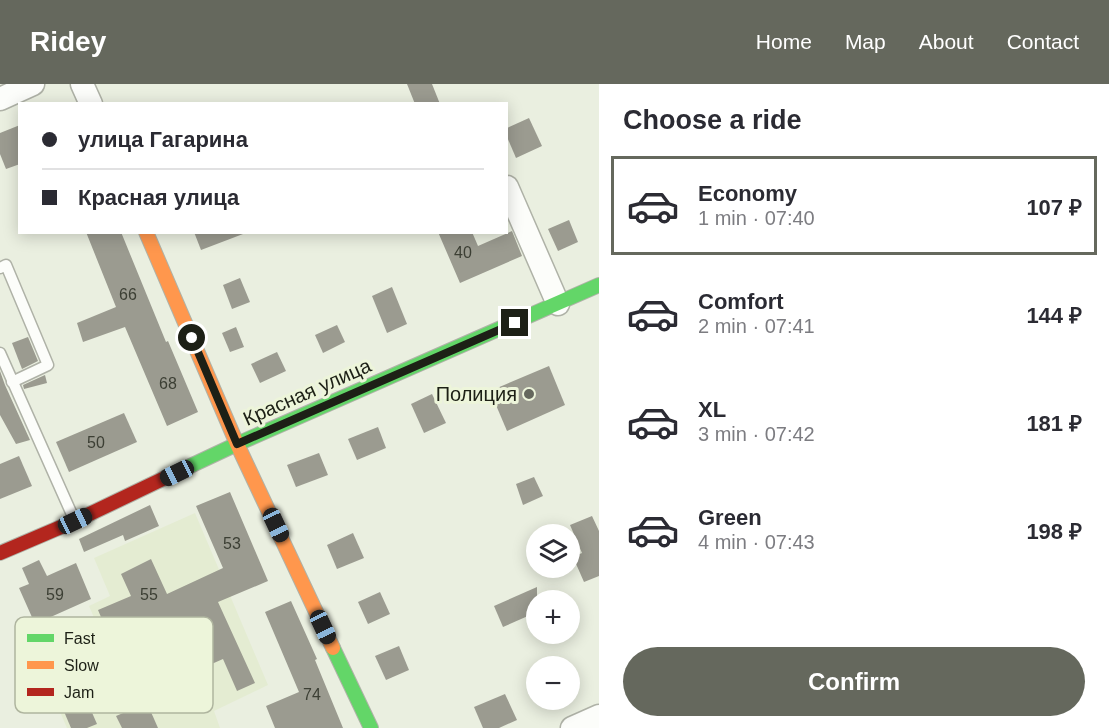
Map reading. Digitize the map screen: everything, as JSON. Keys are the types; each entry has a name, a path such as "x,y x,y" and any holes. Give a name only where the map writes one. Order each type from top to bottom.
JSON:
{"street":[{"path":"0,99 33,84"},
{"path":"82,84 90,102"},
{"path":"508,189 558,304"},
{"path":"147,234 237,444 371,728"},
{"name":"Красная улица","path":"0,553 75,521 237,444 599,285"},
{"path":"572,728 599,716"}],"lane":[{"path":"0,268 6,265 48,365 12,382"},
{"path":"0,352 75,521"}],"shaded area":[{"path":"195,513 268,685 214,711 220,728 67,728 61,713 213,713 213,617 94,617 89,606 110,596 94,558"}],"building":[{"path":"407,84 432,84 439,102 414,102"},
{"path":"529,118 542,146 516,158 508,139 508,128"},
{"path":"18,126 18,165 6,169 0,154 0,133"},
{"path":"569,220 578,242 558,251 548,229"},
{"path":"512,231 522,256 460,283 439,234 473,234 478,246"},
{"path":"87,234 122,234 166,342 168,341 198,412 167,426 125,327 83,342 77,323 116,307"},
{"path":"195,234 243,234 201,250"},
{"path":"240,278 250,302 232,309 223,285"},
{"path":"392,287 407,324 387,333 372,296"},
{"path":"337,325 345,342 323,353 315,335"},
{"path":"236,327 244,347 230,352 222,333"},
{"path":"28,337 38,361 22,369 12,343"},
{"path":"277,352 286,371 260,383 251,364"},
{"name":"Полиция","path":"549,366 565,405 507,431 490,391"},
{"path":"0,371 30,440 16,444 0,415"},
{"path":"45,375 47,383 24,389 23,385"},
{"path":"432,394 446,423 424,433 411,404"},
{"path":"124,413 137,442 69,472 56,442"},
{"path":"378,427 386,448 357,460 348,439"},
{"path":"319,453 328,475 296,487 287,465"},
{"path":"19,456 32,486 0,499 0,464"},
{"path":"534,477 543,496 523,505 516,484"},
{"path":"230,492 268,581 218,602 255,683 237,691 223,659 213,663 213,617 101,617 98,610 131,596 121,574 151,559 167,594 223,568 196,506"},
{"path":"150,505 159,526 125,541 123,535 84,552 79,539"},
{"path":"592,516 599,531 599,576 584,582 580,573 580,554 582,553 580,524 572,524"},
{"path":"353,533 364,558 337,569 327,545"},
{"path":"39,560 47,576 76,563 91,599 51,617 32,617 19,588 29,584 22,568"},
{"path":"380,592 390,614 368,624 358,602"},
{"path":"526,592 526,617 503,627 494,606"},
{"path":"291,601 317,659 315,660 343,728 275,728 266,706 299,692 265,612"},
{"path":"399,646 409,670 386,680 375,656"},
{"path":"505,694 517,720 499,728 483,728 474,707"},
{"path":"65,713 92,713 97,724 87,728 71,728"},
{"path":"123,713 151,713 158,728 122,728 116,716"}],"traffic: fast":[{"path":"171,475 599,285"},
{"path":"333,648 371,728"}],"traffic: slow":[{"path":"147,234 237,444 333,648"}],"traffic: jam":[{"path":"0,553 75,521 171,475"}],"place":[{"name":"Полиция","path":"529,394"}],"route":[{"path":"192,338 237,444 515,323"}]}
